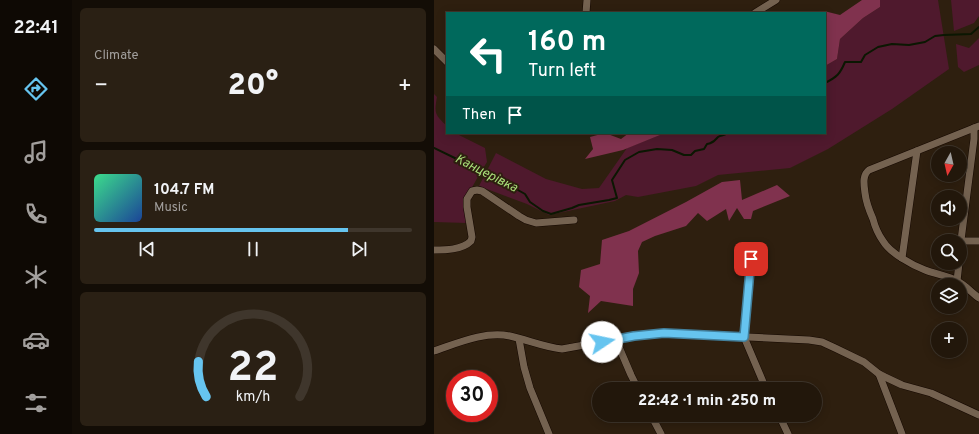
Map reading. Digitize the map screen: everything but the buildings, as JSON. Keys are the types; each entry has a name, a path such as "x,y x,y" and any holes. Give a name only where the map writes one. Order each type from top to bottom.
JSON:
{"street":[{"path":"586,12 587,0"},
{"path":"757,12 776,0"},
{"path":"434,49 446,61"},
{"path":"948,278 924,270 902,258 884,243 879,235 866,201 864,192 864,176 869,170 976,127"},
{"path":"961,234 976,127"},
{"path":"902,258 917,152"},
{"path":"434,250 446,250 464,246 471,241 472,237 467,199 472,191 482,191 519,216 536,223 574,220"},
{"path":"967,243 979,241"},
{"path":"751,259 744,337 763,382"},
{"path":"967,289 979,298"},
{"path":"434,351 479,336 501,335 510,336 552,348 562,349 634,336 668,333 809,340 822,342 864,362 879,374 902,385 931,393 979,415"},
{"path":"519,339 524,367 530,388 549,434"},
{"path":"616,340 634,382"},
{"path":"879,374 902,434"},
{"path":"655,422 661,434"},
{"path":"782,422 788,434"}],"shaded area":[{"path":"862,0 880,0 880,7 863,18 840,39 837,59 826,65 826,12 824,12 824,11 840,15"},
{"path":"880,0 938,0 949,69 892,109 828,149 790,168 718,175 696,186 638,197 626,195 615,201 549,215 527,204 479,186 496,153 546,179 582,189 599,188 627,148 662,134 826,134 826,65 837,59 840,39 863,18 880,7"},
{"path":"951,0 979,0 979,16 974,23 954,31"},
{"path":"979,38 979,65 964,72 958,67 956,44 969,48"},
{"path":"434,94 437,97 436,113 446,125 446,134 457,134 485,148 487,162 465,200 467,223 434,222"},
{"path":"608,134 621,139 628,134 663,134 623,150 585,159 593,149 590,137"},
{"path":"740,180 742,200 777,185 790,196 753,211 751,219 744,219 737,208 729,221 726,209 707,221 698,213 686,226 642,242 638,251 639,273 633,289 633,306 601,301 588,313 590,296 579,287 581,270 600,264 602,240 629,231 722,182"}],"waterway":[{"name":"Канцерівка","path":"826,82 838,75 845,62 861,62 865,55 878,47 892,44 909,45 925,42 935,36 971,34 979,27"},
{"name":"Канцерівка","path":"434,148 463,162 466,167 481,172 525,194 530,202 543,211 551,214 579,205 617,198 612,180 625,160 639,152 657,149 672,150 684,155 691,155 695,151 704,149 707,144 726,134"}],"route":[{"path":"602,342 634,336 664,333 744,337 751,259"}]}
